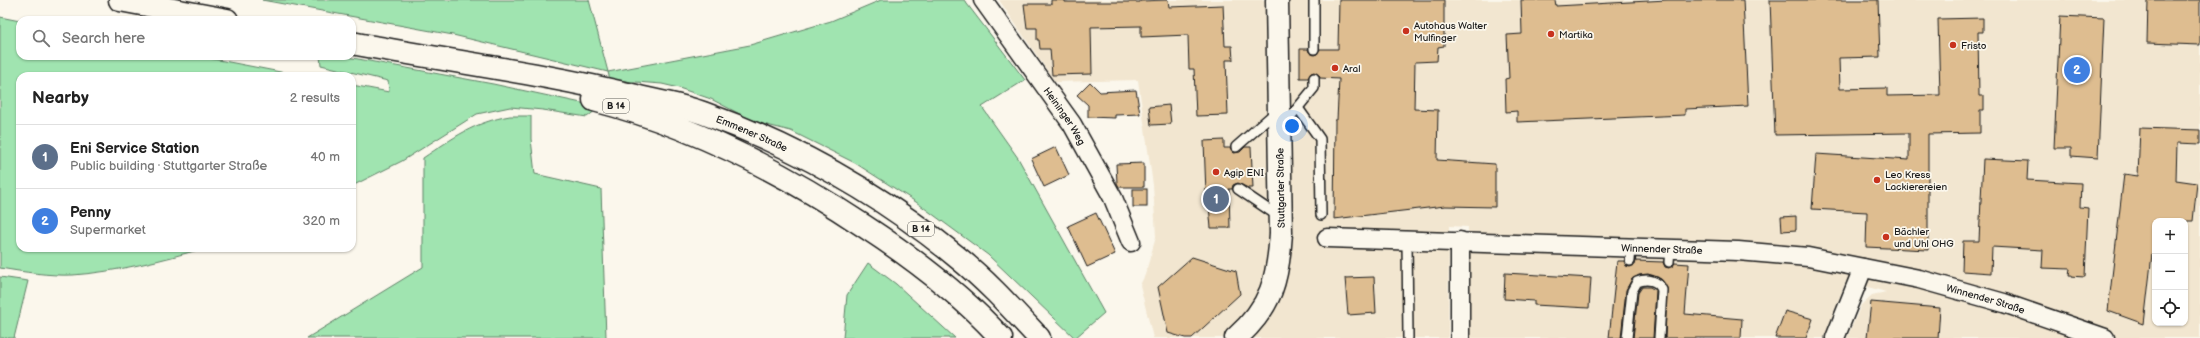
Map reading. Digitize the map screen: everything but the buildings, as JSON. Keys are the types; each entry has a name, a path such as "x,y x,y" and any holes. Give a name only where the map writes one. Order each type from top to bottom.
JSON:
{"main road":[{"path":"120,0 206,16"},
{"name":"Stuttgarter Straße","path":"1236,338 1253,323 1272,290 1280,260 1281,217 1279,131 1288,109 1277,0"},
{"name":"Emmener Straße","path":"356,44 406,54 593,86 702,112 780,145 843,177 912,222 958,257 993,289 1039,338"},
{"name":"Emmener Straße","path":"406,54 612,105 706,138 757,161 814,192 906,254 947,286 985,320 1001,338"}],"street":[{"name":"Heininger Weg","path":"983,0 1072,124 1113,198 1131,242"},
{"name":"Winnender Straße","path":"1327,238 1460,241 1670,256 1738,251 1808,257 1918,280 2004,303 2105,338"},
{"path":"1460,241 1460,338"},
{"path":"1835,338 1864,268"}],"lane":[{"path":"1314,0 1314,49"},
{"path":"1236,147 1314,88 1314,78"},
{"path":"1288,109 1320,139 1321,215"},
{"path":"1238,189 1281,217"},
{"path":"1407,240 1408,338"},
{"path":"1627,338 1634,286 1637,282 1648,280 1660,284 1662,290 1659,338"}],"shaded area":[{"path":"999,0 2200,0 2200,338 1847,338 1861,305 1872,295 1886,292 1846,281 1824,338 1468,338 1468,227 1449,226 1448,338 1153,338 1140,285 1145,275 1156,237 1153,185 1138,80 1055,82"}],"green space":[{"path":"262,0 589,0 608,72 453,35 356,17 356,16"},
{"path":"881,0 964,0 1025,80 982,107 1018,158 1104,313 1075,338 988,255 916,202 855,163 791,131 755,122 711,99 662,84 610,80 608,72 750,45 831,21"},
{"path":"0,17 16,20 16,60 219,60 280,72 16,72 16,252 190,252 139,265 73,275 55,275 0,268"},
{"path":"356,59 493,84 600,107 587,117 543,110 510,107 477,114 402,161 356,184 356,86 389,92 388,81 356,73 356,72 321,65 320,60 356,60"},
{"path":"510,116 531,116 531,139 535,174 601,189 606,338 307,338 423,267 423,158 464,132 485,122"},
{"path":"868,263 896,284 955,338 843,338 847,295"},
{"path":"0,277 28,281 14,338 0,338"}],"place":[{"name":"Autohaus Walter Mulfinger","path":"1406,31"},
{"name":"Martika","path":"1551,34"},
{"name":"Fristo","path":"1953,45"},
{"name":"Aral","path":"1335,68"},
{"name":"Penny","path":"2077,70"},
{"name":"Agip ENI","path":"1216,172"},
{"name":"Leo Kress Lackierereien","path":"1877,180"},
{"name":"Eni Service Station","path":"1216,199"},
{"name":"Bächler und Uhl OHG","path":"1886,237"}]}
